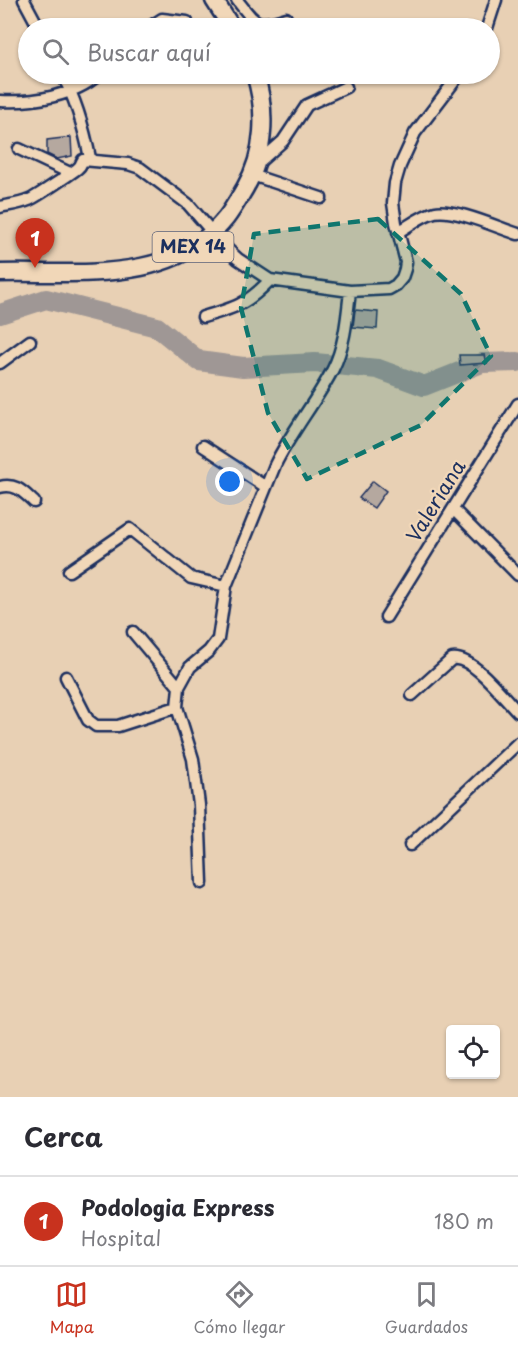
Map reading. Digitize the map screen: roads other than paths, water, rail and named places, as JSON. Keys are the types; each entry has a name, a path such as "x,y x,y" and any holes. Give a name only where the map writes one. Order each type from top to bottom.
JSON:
{"main road":[{"path":"214,0 226,18"},
{"name":"MEX 14","path":"0,273 91,273 157,265 183,254 213,232 225,219 255,170 261,141 262,108 258,84"}],"street":[{"path":"24,0 34,18"},
{"path":"237,0 251,18"},
{"path":"490,18 496,0"},
{"path":"68,84 84,128 90,158 83,160"},
{"path":"0,101 72,92 84,84"},
{"path":"83,160 128,164 140,168 188,204 238,259 270,280 350,291 389,289 402,278 406,262 398,232 393,194 406,151 415,133 452,84"},
{"path":"321,198 255,170 283,141 307,105 346,87"},
{"path":"19,149 70,173"},
{"path":"0,207 28,201 37,196 80,167 83,160"},
{"path":"398,232 426,216 443,211 518,234"},
{"path":"203,317 246,302 270,280"},
{"path":"202,883 199,805 193,759 177,707 179,687 190,667 209,651 218,639 226,586 266,487 283,449 334,368 344,340 350,291"},
{"path":"0,363 30,341"},
{"name":"Valeriana","path":"386,617 518,404"},
{"path":"203,446 266,487"},
{"path":"0,487 13,485 18,487 34,502"},
{"path":"453,509 518,575"},
{"path":"69,571 130,529 191,578 226,586"},
{"path":"134,632 179,687"},
{"path":"412,695 452,659 458,658 472,665 518,712"},
{"path":"66,677 88,720 96,726 118,726 177,707"},
{"path":"410,845 518,743"}],"waterway":[{"path":"0,314 46,299 157,327 199,361 243,367 315,363 378,369 424,386 482,363 518,362"}],"place":[{"name":"Podologia Express","path":"35,268"}]}
